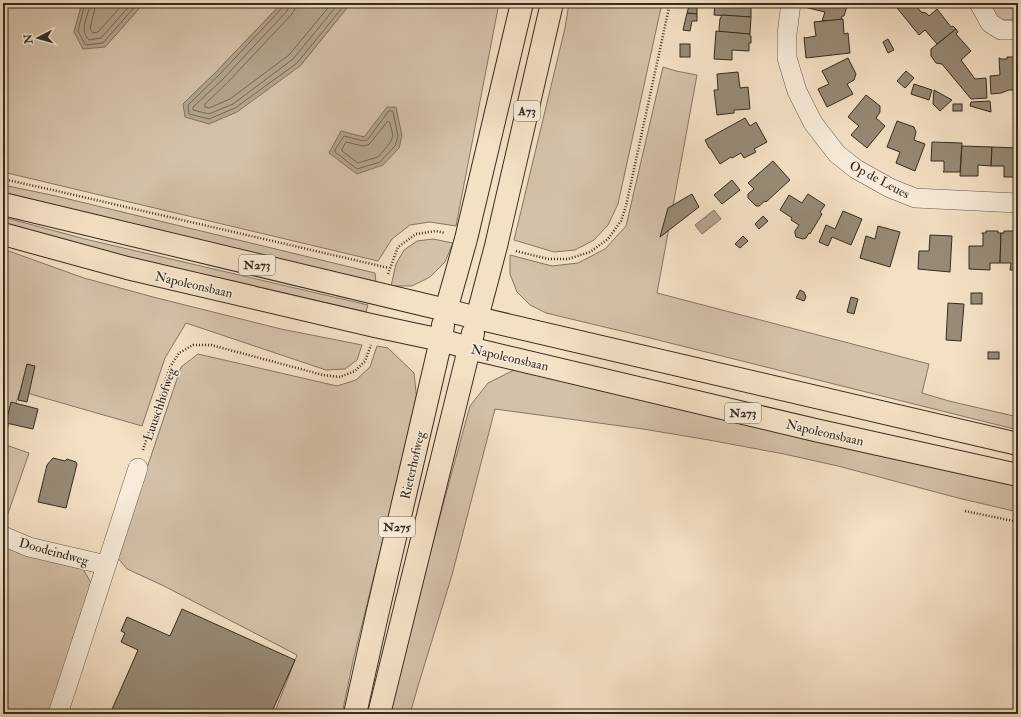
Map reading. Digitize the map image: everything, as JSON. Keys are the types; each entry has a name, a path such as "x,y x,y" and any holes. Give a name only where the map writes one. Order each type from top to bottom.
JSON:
{"main road":[{"name":"A73","path":"446,310 466,239 522,3"},
{"name":"A73","path":"477,318 496,246 552,3"},
{"name":"N273","path":"3,204 477,318 1018,444"},
{"name":"Napoleonsbaan","path":"3,234 127,268 441,340 469,348 815,430 1018,475"},
{"name":"Rieterhofweg","path":"355,714 441,340 446,310"},
{"name":"Rieterhofweg","path":"378,714 477,318"}],"street":[{"name":"Op de Leues","path":"791,3 787,34 787,58 797,91 814,123 837,154 856,169 890,188 915,198 1018,203"},
{"path":"979,3 990,23 1001,30 1018,30"},
{"path":"58,714 138,468"},
{"name":"Doodeindweg","path":"3,536 29,547 106,565"}],"path":[{"path":"496,246 548,259 568,259 590,252 608,239 621,221 626,206 670,3"},
{"path":"3,179 389,268"},
{"path":"383,295 389,268 398,248 416,234 436,231 466,239"},
{"name":"Luuschhofweg","path":"138,468 170,367 179,352 193,345 211,345 323,375 340,377 355,371 365,361 371,346 375,326"},
{"path":"965,511 1018,522"}],"shaded area":[{"path":"3,3 82,3 74,32 105,47 144,3 282,3 183,104 300,66 351,3 499,3 456,226 430,222 410,225 392,239 378,261 3,172","holes":["341,132 364,137 329,153"]},
{"path":"569,3 662,3 618,204 608,225 594,240 575,250 554,252 514,240 565,28"},
{"path":"984,3 1018,3 1018,20 998,20"},
{"path":"663,67 697,75 657,293 929,364 922,393 949,401 1018,417 1018,430 546,313 530,305 517,292 510,274 510,255 552,266 578,263 605,249 626,226"},
{"path":"3,185 56,196 375,273 376,283 3,194"},
{"path":"3,217 85,239 368,305 366,312 229,280 96,255 3,227"},
{"path":"433,239 453,243 445,262 430,277 412,286 391,286 396,264 404,250 417,241"},
{"path":"3,249 84,278 153,297 281,329 362,345 357,360 345,369 326,370 186,323 165,358 142,426 20,391 3,441"},
{"path":"377,346 388,348 414,373 417,402 353,661 342,714 274,714 297,655 162,585 127,569 117,557 181,367 198,354 337,386 356,380 370,367"},
{"path":"518,368 1018,484 1018,512 958,498 838,466 784,454 643,429 495,409 452,575 410,714 386,714 470,406 488,383"},
{"path":"3,444 29,453 3,528"},
{"path":"3,542 82,567 91,583 49,714 3,714"}],"water":[{"path":"82,3 144,3 105,47 83,49 74,32"},
{"path":"282,3 351,3 300,66 237,112 209,124 185,117 183,104"},
{"path":"387,107 396,107 402,136 399,148 383,165 357,174 329,153 341,131 364,137"},
{"path":"714,210 721,219 702,234 695,225"}],"building":[{"path":"715,3 751,3 751,17 714,15"},
{"path":"804,3 848,3 844,16 842,16 841,20 822,21 825,12 803,7"},
{"path":"893,3 914,3 921,12 926,13 929,16 937,9 951,27 953,26 956,29 937,44 925,30 919,35"},
{"path":"689,6 697,6 697,14 687,13"},
{"path":"687,13 697,14 697,21 692,21 690,31 683,30"},
{"path":"722,15 751,17 750,34 720,32 720,19"},
{"path":"843,19 844,34 848,33 850,53 806,58 804,37 816,36 814,22"},
{"path":"956,29 958,32 956,34 971,51 961,60 975,79 986,78 987,98 971,99 942,64 936,63 931,56 931,49"},
{"path":"716,31 750,34 751,43 749,43 749,51 732,50 732,60 714,59"},
{"path":"888,39 894,50 888,53 883,42"},
{"path":"680,44 690,44 690,57 680,57"},
{"path":"1007,57 1016,58 1018,90 1009,90 991,94 990,76 1000,75 999,58 1007,59"},
{"path":"848,58 856,74 854,80 847,84 853,94 827,107 818,89 829,84 822,71"},
{"path":"1016,58 1018,58 1018,81 1017,81"},
{"path":"906,71 914,78 905,88 897,81"},
{"path":"738,72 740,88 748,87 750,109 734,110 734,113 717,115 714,90 718,90 717,74"},
{"path":"914,84 932,90 929,100 911,94"},
{"path":"934,90 952,100 940,111 933,104"},
{"path":"866,95 880,106 880,112 876,118 885,126 867,148 851,135 859,126 848,117"},
{"path":"990,101 991,112 970,106 971,102"},
{"path":"953,104 962,104 962,111 953,111"},
{"path":"745,118 750,126 756,122 767,142 754,149 756,152 744,158 741,153 720,164 705,140"},
{"path":"897,121 914,127 916,132 914,140 925,144 915,171 896,163 900,152 887,147"},
{"path":"932,142 962,143 960,172 943,172 944,161 931,161"},
{"path":"962,146 992,147 991,166 978,165 978,176 960,176"},
{"path":"992,147 1018,148 1018,177 1004,177 1004,166 991,166"},
{"path":"773,161 790,180 766,202 765,201 759,206 756,206 748,198 748,194 754,189 748,183"},
{"path":"732,180 740,190 722,204 714,195"},
{"path":"692,194 699,207 660,237 668,208"},
{"path":"808,194 825,205 820,212 822,214 810,234 809,233 806,238 803,239 796,237 795,234 795,231 799,225 780,210 789,195 802,203"},
{"path":"843,211 862,219 851,245 832,237 828,246 819,242 826,225 835,229"},
{"path":"763,216 768,221 759,229 755,224"},
{"path":"878,226 900,232 890,267 860,258 866,236 875,239"},
{"path":"986,231 998,231 998,233 1001,233 1000,263 990,263 990,270 969,269 969,246 983,246 983,233 986,233"},
{"path":"1004,231 1016,231 1016,233 1018,233 1018,270 1010,270 1011,263 1000,263 1001,233 1004,233"},
{"path":"930,235 952,236 950,272 918,269 919,251 929,251"},
{"path":"743,236 748,241 740,248 735,244"},
{"path":"800,290 804,292 806,297 804,301 796,298"},
{"path":"971,293 982,293 982,304 971,304"},
{"path":"851,297 858,299 854,314 847,312"},
{"path":"948,303 964,304 961,341 946,340"},
{"path":"988,352 999,352 999,359 988,359"},
{"path":"27,364 35,366 27,402 18,400"},
{"path":"11,402 38,409 33,429 6,423"},
{"path":"53,458 65,461 67,459 76,462 77,464 66,508 38,502 47,465"},
{"path":"182,609 295,660 271,714 110,714 138,650 121,642 125,633 121,631 127,617 170,636"},
{"path":"95,709 105,713 93,714"}]}
